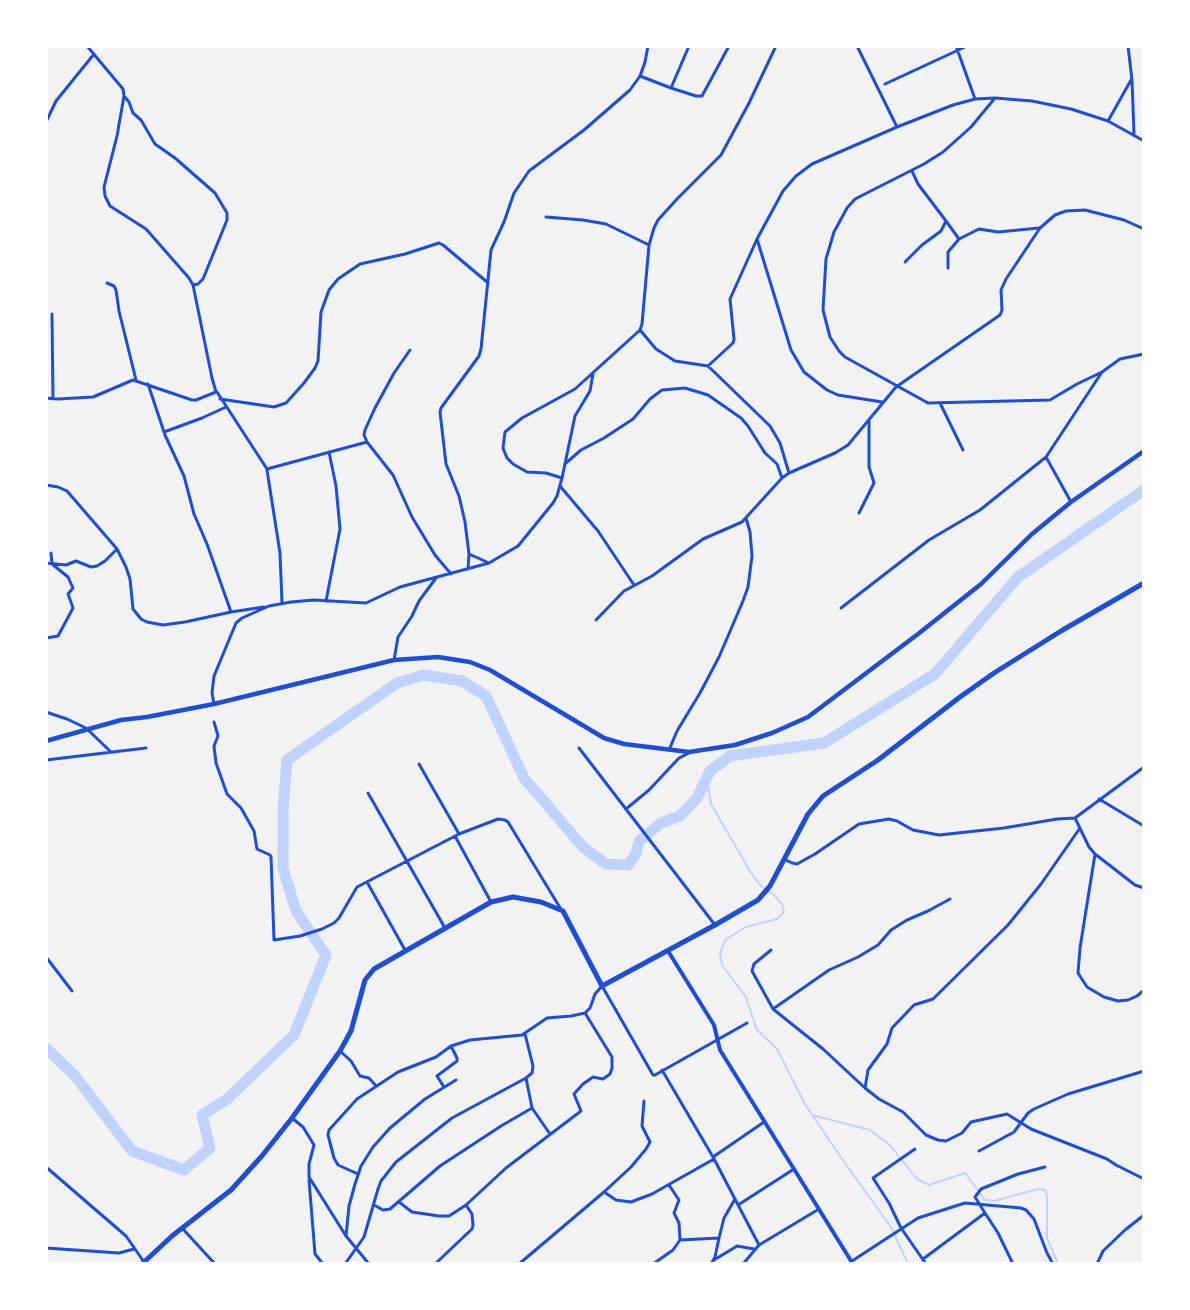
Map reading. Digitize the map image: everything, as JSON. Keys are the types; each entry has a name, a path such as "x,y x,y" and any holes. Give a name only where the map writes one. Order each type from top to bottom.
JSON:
{"highway":[{"path":"143,1263 182,1228 241,1180 292,1118 340,1051 351,1031 368,974 374,969 491,902 513,897 541,902 563,911 602,986 754,903 770,886 808,814 823,796 878,760 994,673 1061,631 1144,583"}],"main road":[{"path":"46,741 86,728 214,704 394,660 438,657 470,662 490,670 604,738 624,744 689,752 735,745 808,717 981,584 1032,534 1071,502 1144,451"}],"street":[{"path":"87,46 123,89 124,96 117,136 104,187 105,196 110,206 146,230 189,278 192,284 216,392 267,470 280,553 282,603"},
{"path":"468,569 469,554 462,506 446,464 440,412 480,352 491,250 514,193 529,171 621,100 640,76 648,46"},
{"path":"671,88 689,46"},
{"path":"640,76 671,88 702,96 729,46"},
{"path":"562,478 546,473 527,472 513,464 507,458 503,448 504,432 522,418 569,394 640,330 649,245 658,220 723,151 749,103 776,46"},
{"path":"857,46 897,127"},
{"path":"885,84 957,48 967,46"},
{"path":"1128,46 1132,80 1134,135"},
{"path":"957,48 975,99"},
{"path":"46,122 56,101 94,54"},
{"path":"1108,122 1132,80"},
{"path":"124,96 129,102 133,113 140,120 155,144 175,158 215,193 227,212 227,220 203,278 198,284 192,284"},
{"path":"640,330 656,349 675,361 704,367 708,366 733,342 731,295 757,239 783,191 796,176 806,167 953,105 975,99 995,98 1048,103 1108,122 1144,142"},
{"path":"995,98 964,135 943,152 912,171 860,196 847,208 829,246 823,310 830,338 845,357 928,403 1050,400 1076,384 1102,372 1120,359 1144,354"},
{"path":"912,171 918,184 959,240"},
{"path":"596,620 618,596 634,585 652,576 715,532 738,525 789,473 835,453 848,445 896,386 1000,315 1002,310 1001,290 1006,279 1040,228 1059,212 1084,210 1124,220 1144,229"},
{"path":"546,217 606,224 649,245"},
{"path":"905,262 922,245 941,231 946,221"},
{"path":"948,268 948,252 959,240 979,229 998,232 1040,228"},
{"path":"757,239 792,350 804,372 827,390 838,395 883,402"},
{"path":"220,399 274,408 286,403 315,368 319,351 321,312 329,290 338,279 360,264 411,252 438,243 443,245 487,283"},
{"path":"107,283 114,286 116,290 119,311 136,380"},
{"path":"52,314 53,399"},
{"path":"410,350 394,373 364,435 367,442 393,476 412,517 434,555 452,574"},
{"path":"708,366 770,426 780,443 789,473"},
{"path":"841,608 929,540 980,510 1046,457 1102,372"},
{"path":"46,486 67,491 117,549 130,579 133,609 141,619 163,625 282,603 326,601 366,603 400,587 489,563 518,546 524,540 553,503 560,486 576,416 590,391 593,374"},
{"path":"46,398 93,397 128,380 136,380 192,400 203,398 216,392"},
{"path":"148,384 164,432 184,476 194,514 207,544 231,612"},
{"path":"566,463 581,450 633,419 650,399 662,390 685,388 708,395 740,418 748,426 765,453 777,464 782,478"},
{"path":"940,403 962,450"},
{"path":"164,432 226,407"},
{"path":"859,513 874,483 869,467 869,420"},
{"path":"267,470 367,442"},
{"path":"326,601 340,529 336,486 329,452"},
{"path":"1046,457 1071,502"},
{"path":"560,486 607,544 634,585"},
{"path":"669,750 677,731 719,657 748,588 752,556 750,532 746,518"},
{"path":"46,563 66,565 79,562 92,567 105,561 117,549"},
{"path":"46,638 58,636 73,608 68,594 73,588 68,577 52,564 51,553"},
{"path":"469,554 489,563"},
{"path":"394,660 398,637 412,616 419,601 436,578"},
{"path":"214,704 212,693 214,676 236,623 242,618 269,606"},
{"path":"46,712 86,728 111,751"},
{"path":"214,722 218,736 214,746 216,763 226,791 242,808 254,832 257,849 271,857 274,940 300,936 322,929 337,920 354,890 457,835 498,819 508,822 563,911"},
{"path":"46,760 146,748"},
{"path":"579,748 715,925"},
{"path":"626,808 649,790 679,758 689,752"},
{"path":"419,764 491,902"},
{"path":"784,859 797,864 860,824 889,819 897,821 913,830 939,835 1075,818 1144,767"},
{"path":"368,793 446,928"},
{"path":"1099,799 1144,826"},
{"path":"1075,818 1089,847 1135,884 1144,888"},
{"path":"865,1088 868,1070 884,1049 892,1028 914,1005 933,999 1008,925 1041,884 1080,828"},
{"path":"1096,854 1080,948 1078,973 1087,987 1104,997 1128,1000 1144,990"},
{"path":"367,882 405,950"},
{"path":"773,1009 829,970 858,957 878,945 891,930 907,920 950,899"},
{"path":"772,950 754,964 752,971 773,1009 823,1049 865,1088 903,1112 924,1133 938,1140 946,1141 962,1133 971,1122 1011,1115 1021,1124 1107,1159 1144,1179"},
{"path":"668,951 714,1025 720,1050 853,1262 899,1229 922,1216 961,1203 979,1203 1026,1210 1034,1219 1053,1264"},
{"path":"46,957 72,991"},
{"path":"358,1174 344,1169 337,1163 333,1156 329,1132 351,1105 398,1072 436,1057 451,1046 470,1040 525,1034 547,1018 586,1013 595,994 602,986 651,1073 655,1075 747,1023"},
{"path":"399,1202 412,1212 449,1216 466,1205 506,1168 582,1110 574,1094 593,1077 601,1080 610,1074 612,1068 612,1058 586,1013"},
{"path":"345,1264 364,1237 378,1189 389,1169 418,1143 452,1118 532,1073 533,1066 525,1034"},
{"path":"444,1087 437,1076 457,1061 451,1046"},
{"path":"340,1051 350,1060 362,1077 369,1078 376,1086"},
{"path":"662,1070 713,1158 759,1245"},
{"path":"979,1151 1014,1132 1034,1109 1068,1094 1144,1071"},
{"path":"526,1078 532,1108 550,1134"},
{"path":"346,1236 350,1206 358,1174 373,1147 384,1134 425,1099 456,1080"},
{"path":"519,1264 631,1167 650,1142 642,1126 644,1101"},
{"path":"374,1205 385,1211 399,1202 440,1166 532,1108"},
{"path":"292,1118 303,1127 314,1145 309,1164 309,1177 315,1254 323,1264"},
{"path":"604,1192 616,1200 631,1202 652,1194 713,1158 764,1122"},
{"path":"915,1149 873,1178 889,1202 899,1229 926,1264"},
{"path":"46,1167 126,1236 143,1263"},
{"path":"1013,1264 998,1233 975,1197 978,1192 1018,1174 1045,1167"},
{"path":"738,1205 794,1169"},
{"path":"309,1177 346,1236 369,1264"},
{"path":"653,1264 673,1250 680,1240 679,1223 674,1214 678,1200 669,1184"},
{"path":"713,1262 724,1218 735,1199"},
{"path":"435,1264 472,1229 472,1214 466,1205"},
{"path":"743,1264 759,1245 819,1209"},
{"path":"922,1259 985,1213"},
{"path":"1098,1264 1103,1251 1125,1230 1144,1216"},
{"path":"182,1228 215,1264"},
{"path":"680,1240 719,1238"},
{"path":"713,1262 737,1246 754,1250"},
{"path":"46,1248 119,1253 134,1249"},
{"path":"407,1264 415,1264"}],"waterway":[{"path":"46,1048 76,1077 132,1151 184,1170 210,1148 202,1115 226,1100 294,1035 326,955 296,911 283,868 283,809 287,760 397,683 424,675 462,681 486,696 524,778 583,847 606,864 628,865 636,854 639,841 661,823 680,816 697,798 710,771 730,756 824,743 935,674 1018,577 1144,490"},
{"path":"707,779 711,804 750,871 761,886 774,895 782,904 784,910 777,919 746,927 726,939 720,953 722,965 746,997 757,1030 777,1049 806,1106 891,1227 908,1264"},
{"path":"812,1115 870,1130 890,1145 917,1179 929,1185 965,1173 985,1200 994,1201 1038,1189 1045,1190 1047,1196 1047,1238 1058,1264"}]}
